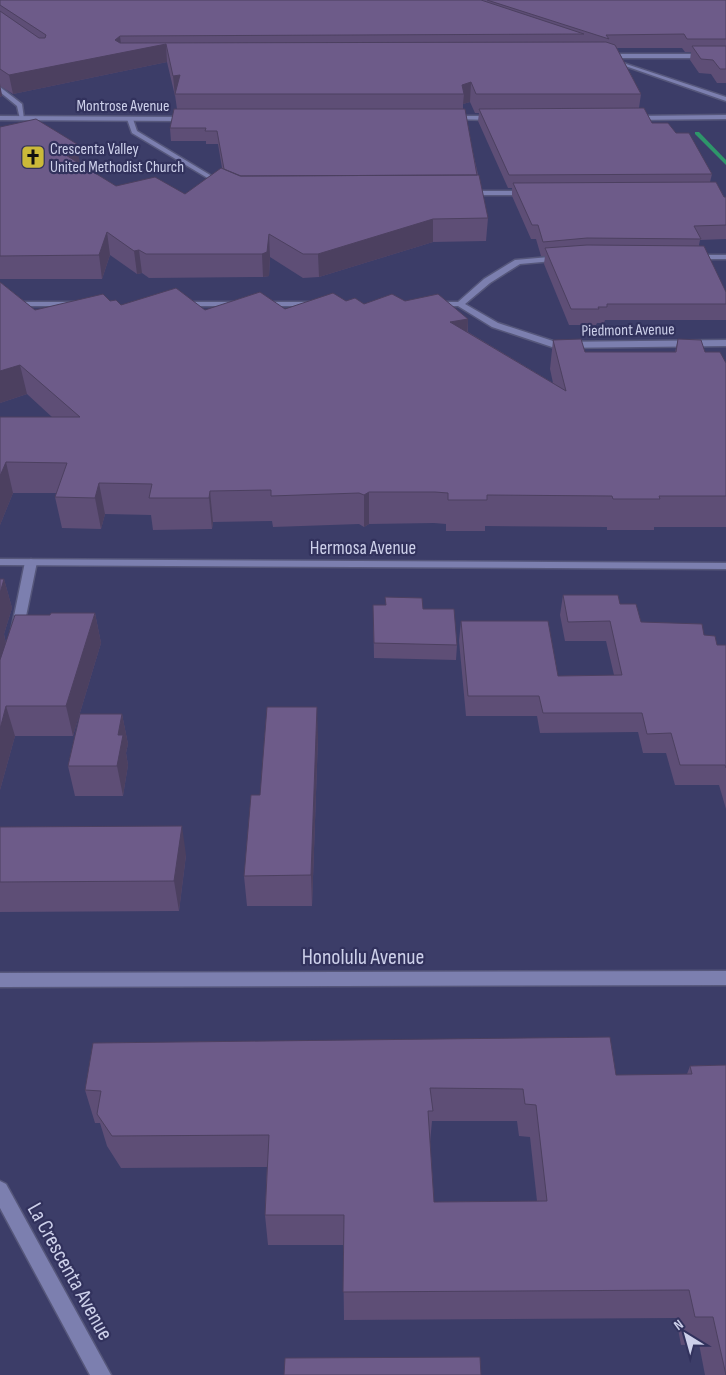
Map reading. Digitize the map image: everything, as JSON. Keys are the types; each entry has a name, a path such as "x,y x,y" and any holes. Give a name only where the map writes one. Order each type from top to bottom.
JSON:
{"street":[{"path":"726,56 601,56 726,98"},
{"path":"0,89 20,105 22,118"},
{"path":"628,118 726,117"},
{"name":"Montrose Avenue","path":"0,118 197,119"},
{"path":"130,118 134,132 228,188"},
{"path":"442,118 500,118"},
{"path":"459,193 538,192"},
{"path":"421,304 460,304 487,281 518,262 575,257"},
{"path":"688,257 726,257"},
{"path":"0,304 94,304"},
{"path":"172,304 325,304"},
{"name":"Piedmont Avenue","path":"460,304 495,325 555,345 726,343"},
{"name":"Hermosa Avenue","path":"0,562 726,566"},
{"path":"16,640 31,562"},
{"name":"Honolulu Avenue","path":"0,980 726,978"},
{"name":"La Crescenta Avenue","path":"0,1190 101,1375"}],"building":[{"path":"0,0 481,0 584,34 120,36 115,40 120,43 606,42 615,45 641,94 476,94 471,82 462,85 464,94 175,94 180,75 173,76 166,44 9,75 0,69 0,11 39,38 45,38 46,35 0,5"},
{"path":"487,0 726,0 726,39 687,39 684,34 606,35 609,39"},
{"path":"692,46 726,46 726,69 720,69 713,60 701,59"},
{"path":"644,108 652,123 668,123 676,133 689,133 712,174 509,175 479,109"},
{"path":"174,109 465,109 477,175 241,176 224,169 217,131 205,131 206,128 170,128"},
{"path":"36,119 77,144 56,149 116,186 155,177 185,194 221,168 240,176 479,175 488,218 433,219 318,254 303,254 269,234 267,252 262,254 146,254 139,250 134,251 107,232 99,255 0,256 0,127"},
{"path":"716,182 724,197 726,197 726,225 694,226 701,239 587,238 543,242 538,225 532,225 513,183"},
{"path":"587,245 704,246 726,292 726,304 607,304 607,307 598,307 599,309 571,309 545,248"},
{"path":"0,282 35,310 103,294 110,301 116,300 121,305 176,288 205,310 260,292 285,309 333,293 346,301 355,298 364,304 392,294 405,301 438,294 468,319 450,322 566,391 553,340 581,339 585,352 676,352 678,339 701,340 705,352 720,352 726,363 726,496 659,496 660,499 613,499 612,496 487,495 487,500 448,500 448,493 435,492 369,492 364,495 359,493 271,496 271,490 210,491 209,498 149,498 152,484 99,483 95,498 55,497 67,463 6,462 0,476 0,417 80,417 20,365 0,371"},
{"path":"0,579 4,579 0,593"},
{"path":"563,595 618,595 620,604 636,604 641,622 702,624 704,635 715,636 717,645 726,645 726,768 725,765 680,765 671,733 647,734 642,713 543,713 539,696 468,696 461,621 548,621 558,676 622,675 610,621 568,622"},
{"path":"385,597 422,598 423,609 454,609 457,645 374,643 373,605 386,605"},
{"path":"51,613 95,613 66,706 6,706 0,729 0,660 15,615 50,615"},
{"path":"267,707 317,707 311,875 244,876 251,795 260,795"},
{"path":"80,714 122,714 118,735 123,735 117,766 68,766"},
{"path":"182,826 174,881 0,882 0,827"},
{"path":"610,1037 616,1075 692,1074 690,1066 726,1065 726,1375 713,1317 695,1317 689,1290 343,1292 344,1215 265,1215 269,1135 112,1136 97,1114 101,1091 85,1090 93,1043","holes":["430,1088 523,1089 525,1104 536,1105 547,1201 434,1202 428,1111 433,1111"]},
{"path":"480,1357 481,1375 284,1375 285,1358"}],"waterway":[{"path":"697,133 726,163"}],"place":[{"name":"Crescenta Valley United Methodist Church","path":"33,157"}]}
